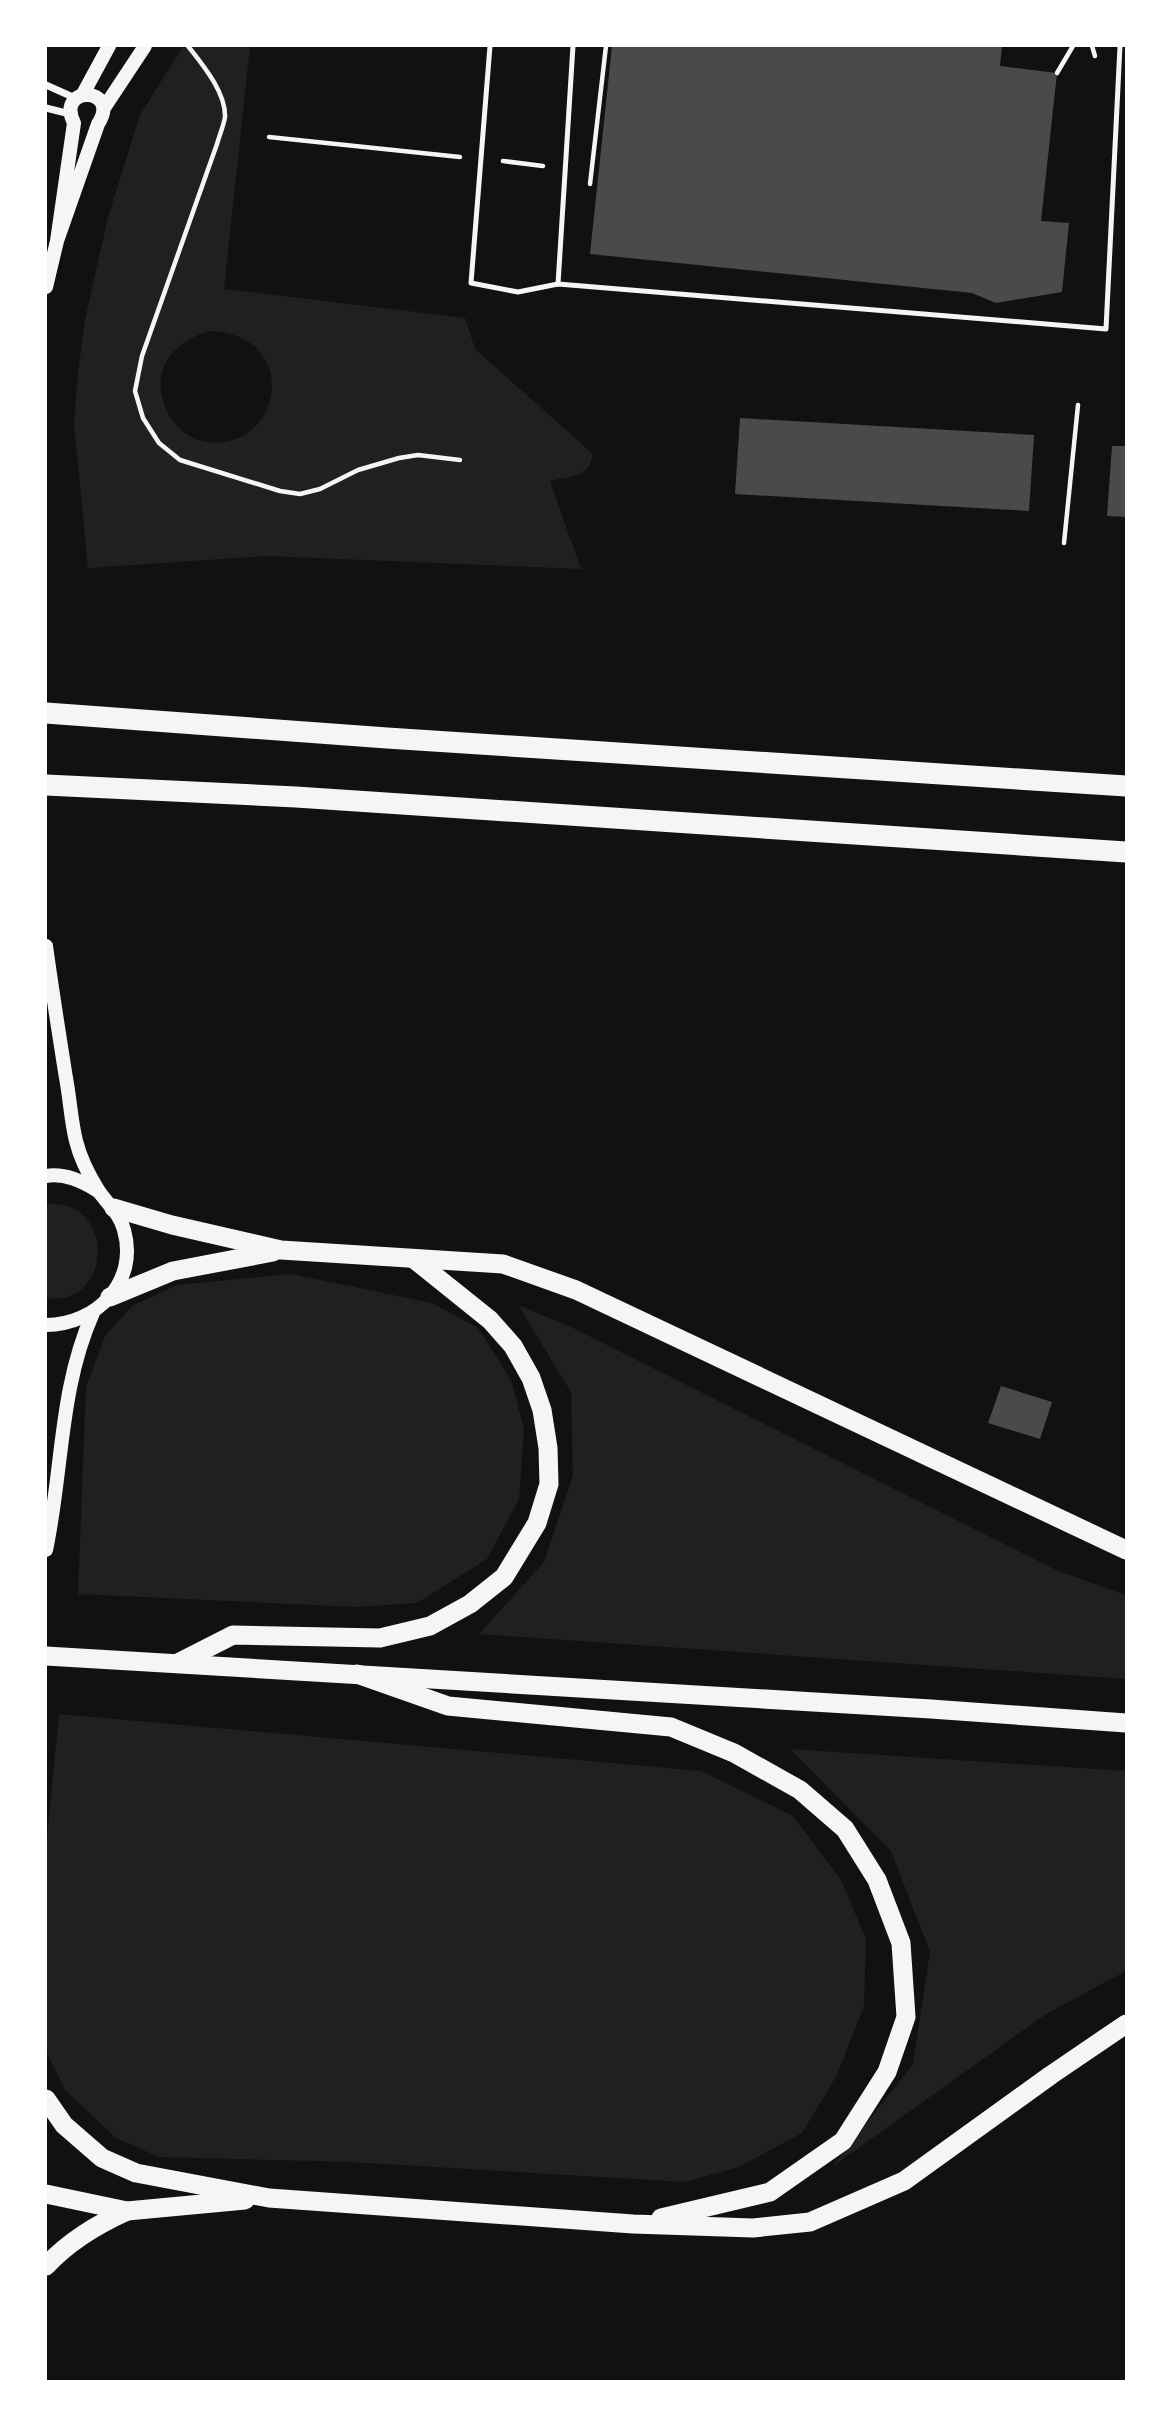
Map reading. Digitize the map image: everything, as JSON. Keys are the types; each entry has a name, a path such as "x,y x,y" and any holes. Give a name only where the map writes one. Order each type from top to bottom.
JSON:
{"highway":[{"path":"46,713 1126,786"},
{"path":"46,785 296,797 1126,852"},
{"path":"114,1208 172,1225 281,1250 503,1264 576,1290 1126,1550"},
{"path":"110,1297 173,1270 281,1250"},
{"path":"175,1664 233,1635 380,1637 430,1626 470,1604 504,1577 537,1523 549,1484 548,1448 542,1410 531,1378 513,1346 491,1320 414,1259"},
{"path":"46,1656 1126,1723"},
{"path":"357,1674 448,1706 671,1727 734,1753 800,1790 845,1829 877,1880 901,1943 906,2017 887,2071 843,2141 770,2192 632,2224"},
{"path":"46,2099 64,2125 102,2158 136,2172 269,2198 632,2224 753,2228 810,2222 904,2181 1126,2024"},
{"path":"46,2194 127,2211 269,2198"},
{"path":"46,2266 55,2255 90,2228 127,2211"}],"main road":[{"path":"57,241 71,105 108,46"},
{"path":"46,287 57,241 104,108 145,46"},
{"path":"79,96 92,95 100,100 104,108"},
{"path":"71,118 81,127 90,128 98,124"},
{"path":"46,946 77,1144 98,1191"},
{"path":"46,1176 77,1179 98,1191 114,1208 124,1230 127,1253 122,1276 110,1297 93,1314 80,1343 68,1392 53,1516 46,1550"},
{"path":"46,1325 71,1323 93,1314"}],"street":[{"path":"46,85 79,96"},
{"path":"46,108 71,118"}],"lane":[{"path":"490,46 471,283 518,292 558,284 1106,329 1120,46"},
{"path":"558,284 573,46"}],"path":[{"path":"188,46 220,96 225,116 142,356 135,391 143,418 159,443 180,460 280,491 300,494 320,489 358,470 399,458 418,456 460,460"},
{"path":"590,185 606,46"},
{"path":"1057,72 1073,46"},
{"path":"269,138 592,171"},
{"path":"1064,543 1078,405"}],"shaded area":[{"path":"183,46 250,46 224,289 465,318 475,349 593,454 587,468 582,472 550,481 581,569 267,556 88,568 74,424 78,373 85,320 108,217 140,115","holes":["209,331 240,337 260,352 270,371 272,393 265,414 250,431 229,441 196,439 177,426 167,411 162,397 162,372 174,351 196,336"]},
{"path":"46,1204 69,1207 85,1218 95,1234 98,1252 94,1271 84,1287 68,1297 46,1298"},
{"path":"291,1274 432,1303 478,1328 511,1380 524,1429 519,1499 487,1559 417,1603 356,1607 78,1594 86,1387 105,1336 132,1306 177,1285"},
{"path":"518,1305 571,1327 1058,1571 1126,1595 1126,1679 479,1634 544,1562 573,1475 571,1392"},
{"path":"59,1714 701,1771 793,1816 841,1880 866,1939 864,2006 837,2075 802,2133 739,2167 685,2182 351,2162 159,2157 116,2138 65,2090 46,2051 46,1847"},
{"path":"790,1749 1126,1771 1126,1971 1046,2014 832,2167 913,2064 930,1952 891,1851"}],"building":[{"path":"612,46 1002,46 1000,66 1057,73 1041,221 1069,223 1062,292 996,303 972,293 590,254"},
{"path":"740,418 1034,435 1029,511 735,494"},
{"path":"1112,446 1126,446 1126,517 1107,516"},
{"path":"1001,1386 1052,1402 1040,1439 988,1423"}]}
